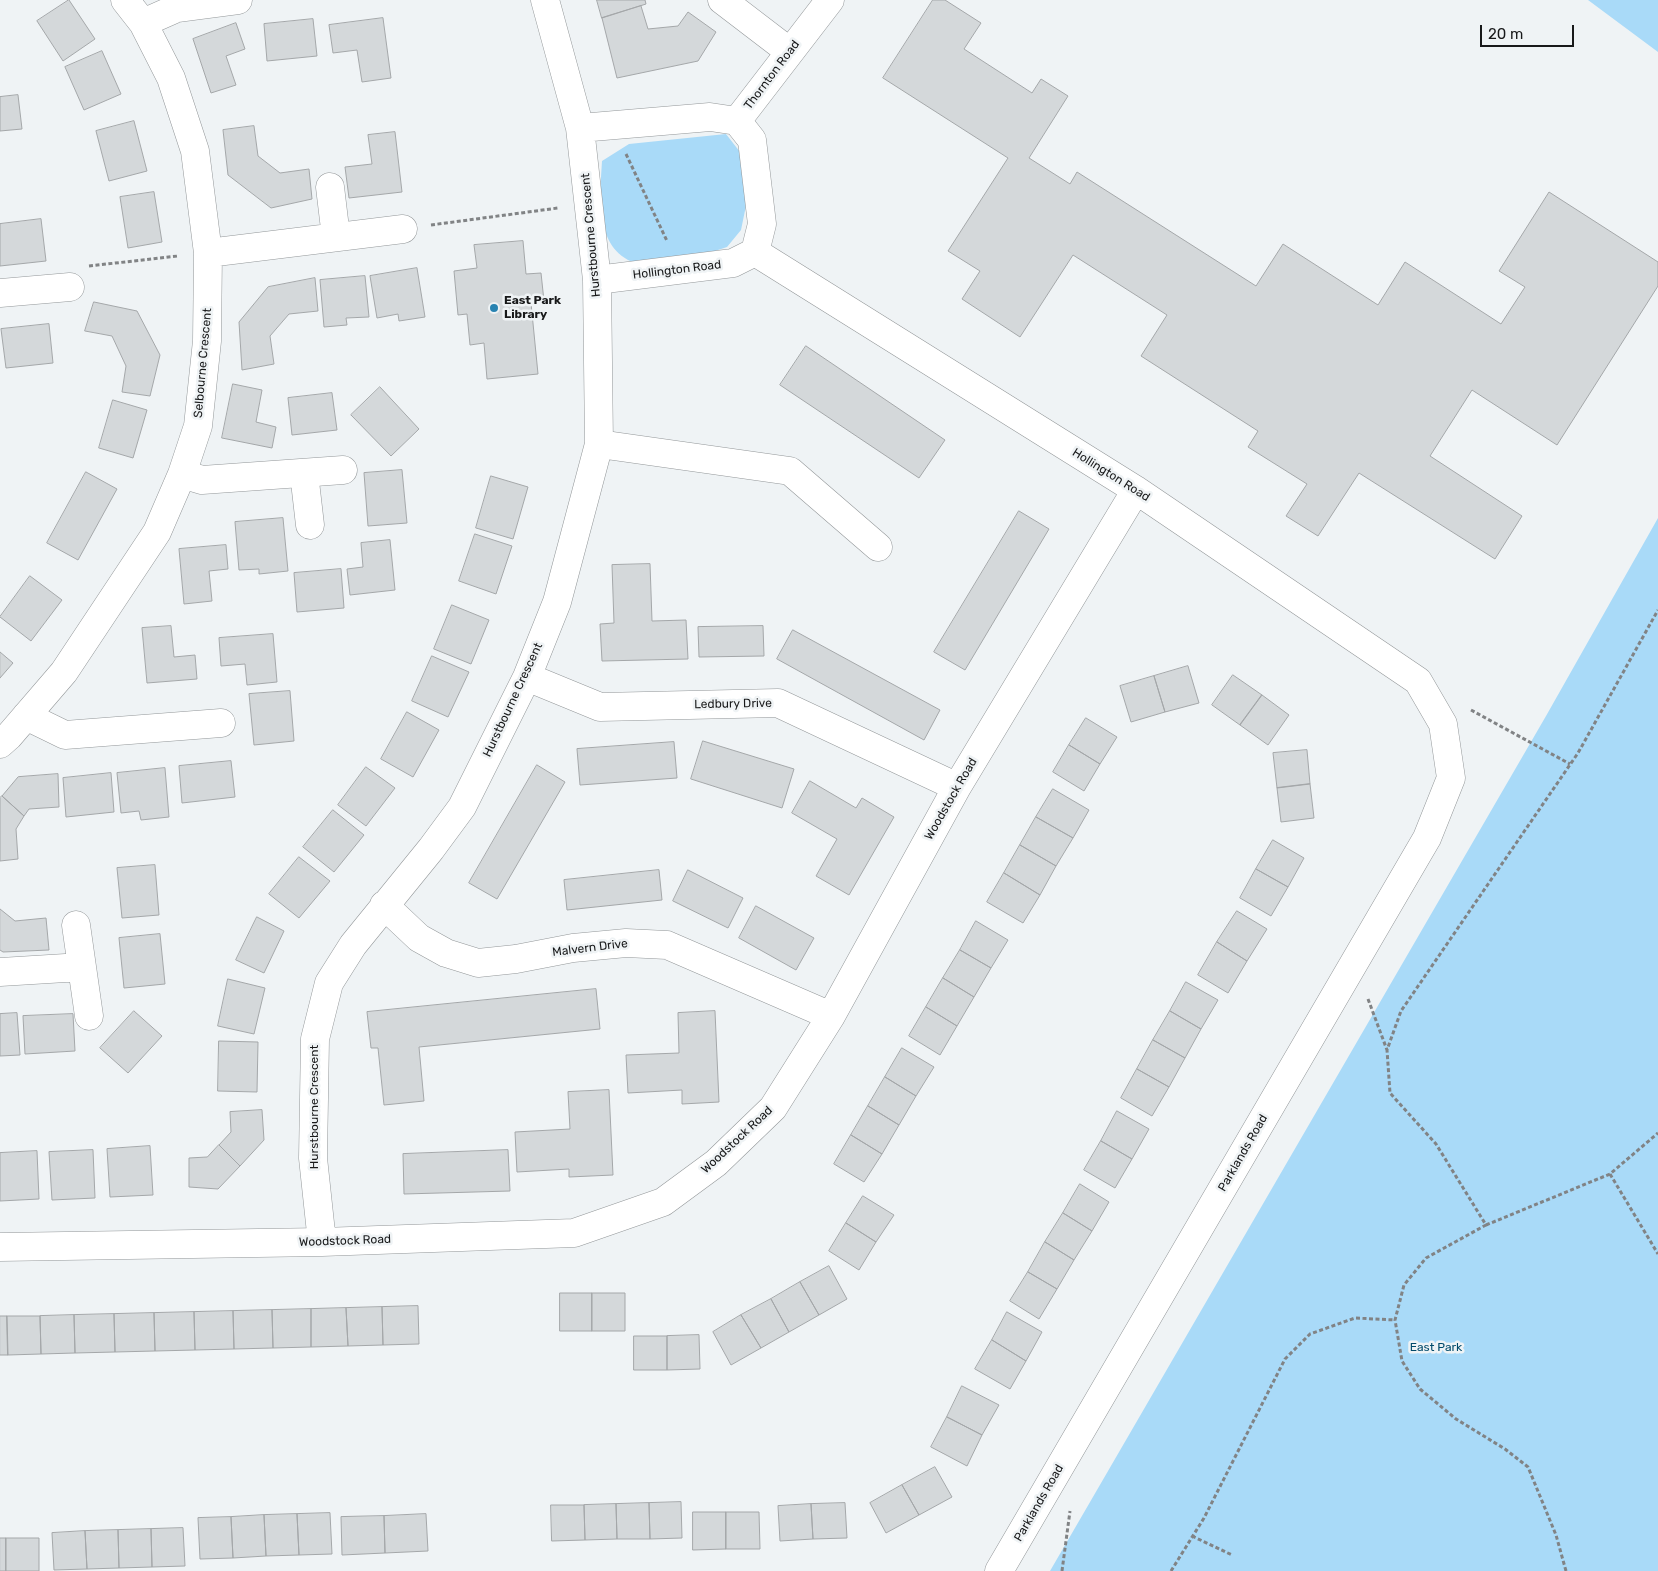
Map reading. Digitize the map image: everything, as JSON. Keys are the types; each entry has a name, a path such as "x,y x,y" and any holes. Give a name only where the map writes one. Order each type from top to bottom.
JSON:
{"street":[{"name":"Selbourne Crescent","path":"0,744 64,672 157,532 182,474 198,426 207,341 208,253 195,150 171,78 143,23 125,0"},
{"path":"143,23 177,8 238,0"},
{"name":"Hurstbourne Crescent","path":"322,1242 313,1158 315,1039 329,983 353,945 431,849 462,806 527,677 557,602 599,444 597,280 580,128 545,0"},
{"path":"722,0 790,52"},
{"name":"Thornton Road","path":"580,128 710,117 737,121 830,0"},
{"path":"737,121 752,140 762,224 755,252"},
{"path":"330,186 336,237"},
{"path":"208,253 403,229"},
{"name":"Hollington Road","path":"597,280 733,263 755,252 1136,490 1418,681 1443,724"},
{"path":"0,293 70,286"},
{"path":"599,444 790,471 878,547"},
{"path":"182,474 202,480 342,470"},
{"path":"304,473 310,525"},
{"name":"Woodstock Road","path":"0,1247 322,1242 574,1234 663,1202 716,1163 773,1108 831,1016 957,787 1136,490"},
{"name":"Ledbury Drive","path":"527,677 600,707 778,703 957,787"},
{"path":"26,716 65,735 220,723"},
{"name":"Parklands Road","path":"999,1571 1426,838 1451,778 1443,724"},
{"name":"Malvern Drive","path":"384,905 419,938 446,953 478,963 516,960 573,948 626,943 667,946 831,1016"},
{"path":"76,925 89,1016"},
{"path":"0,972 82,966"}],"path":[{"path":"613,125 680,269"},
{"path":"403,229 589,204"},
{"path":"70,286 85,266 208,253"},
{"path":"1387,1050 1401,1011 1570,764 1658,610"},
{"path":"1469,708 1570,764"},
{"path":"1354,963 1387,1050 1390,1093 1436,1144 1486,1225"},
{"path":"1566,1571 1556,1535 1528,1467 1506,1449 1456,1419 1420,1389 1402,1360 1395,1320 1404,1285 1426,1258 1486,1225 1610,1174 1658,1133"},
{"path":"1610,1174 1658,1254"},
{"path":"1171,1571 1204,1518 1286,1359 1310,1334 1355,1318 1395,1320"},
{"path":"1192,1536 1232,1555"}],"green space":[{"path":"1588,0 1658,0 1658,52"},
{"path":"726,134 740,152 748,196 741,230 727,247 697,257 635,263 622,256 612,246 602,220 602,161 629,144"},
{"name":"East Park","path":"1658,518 1658,1571 1050,1571 1546,716"}],"building":[{"path":"69,0 95,39 63,61 37,21"},
{"path":"597,0 645,0 646,4 602,18"},
{"path":"933,0 945,0 981,23 964,49 1032,93 1041,79 1068,96 1029,158 1070,184 1077,172 1256,286 1283,244 1378,305 1405,262 1501,324 1525,287 1499,271 1549,192 1658,262 1658,286 1557,445 1472,390 1430,456 1522,516 1495,559 1359,473 1318,536 1286,516 1307,484 1248,447 1258,431 1141,356 1167,315 1073,255 1020,337 962,299 980,271 948,251 1008,158 883,78"},
{"path":"641,6 648,29 678,26 688,12 716,32 698,61 617,78 602,18"},
{"path":"383,18 391,78 362,82 357,50 333,53 329,25"},
{"path":"313,19 317,56 267,61 264,24"},
{"path":"236,23 245,49 226,56 236,85 211,93 193,39"},
{"path":"102,51 121,94 84,110 65,67"},
{"path":"18,95 22,129 0,131 0,97"},
{"path":"134,121 147,171 109,181 96,131"},
{"path":"254,126 258,156 280,173 309,169 312,199 271,208 228,175 223,130"},
{"path":"395,132 402,192 349,198 345,167 372,164 368,135"},
{"path":"154,192 162,242 128,248 120,197"},
{"path":"41,219 46,261 0,266 0,224"},
{"name":"East Park Library","path":"523,241 526,274 541,273 544,301 531,303 538,374 487,379 484,343 470,345 467,314 458,315 454,271 477,268 474,245"},
{"path":"417,268 425,317 399,321 398,314 377,318 370,276"},
{"path":"365,276 369,317 346,318 347,325 324,327 320,280"},
{"path":"315,278 318,311 289,314 270,336 274,364 242,370 239,322 268,287"},
{"path":"94,302 137,311 160,355 150,396 122,392 126,366 112,336 85,331"},
{"path":"49,324 53,363 6,368 1,329"},
{"path":"806,346 945,440 919,478 780,385"},
{"path":"233,384 262,390 256,422 276,427 272,448 222,438"},
{"path":"380,387 419,429 391,456 351,415"},
{"path":"332,393 337,430 292,435 288,398"},
{"path":"113,400 147,410 133,458 99,448"},
{"path":"402,470 407,523 368,526 364,473"},
{"path":"86,472 117,489 78,560 47,543"},
{"path":"491,476 528,487 513,539 476,528"},
{"path":"1019,511 1049,529 965,670 934,652"},
{"path":"283,518 288,571 259,574 259,569 239,570 235,522"},
{"path":"475,534 512,546 496,594 459,581"},
{"path":"390,540 395,590 350,595 347,569 363,567 361,543"},
{"path":"226,545 228,569 209,571 212,601 184,604 179,549"},
{"path":"650,564 652,621 686,620 688,659 602,661 600,624 614,623 612,565"},
{"path":"341,569 344,608 297,612 294,573"},
{"path":"30,576 62,600 31,641 0,617"},
{"path":"452,605 489,620 471,664 434,649"},
{"path":"171,626 174,657 195,655 197,679 147,683 142,628"},
{"path":"763,626 764,656 699,657 698,627"},
{"path":"793,630 940,710 924,740 777,659"},
{"path":"273,634 277,682 247,685 245,664 221,666 219,638"},
{"path":"0,652 13,663 0,678"},
{"path":"432,656 469,672 448,717 412,701"},
{"path":"1188,666 1199,703 1165,712 1154,676"},
{"path":"1233,675 1262,695 1240,725 1212,705"},
{"path":"1154,676 1165,712 1131,722 1120,686"},
{"path":"290,691 294,741 254,745 249,694"},
{"path":"1262,695 1289,715 1268,745 1240,725"},
{"path":"407,712 439,730 413,777 381,759"},
{"path":"1086,718 1117,737 1100,764 1069,745"},
{"path":"703,741 794,769 782,808 691,779"},
{"path":"674,742 677,778 580,785 577,749"},
{"path":"1069,745 1100,764 1084,791 1053,772"},
{"path":"1307,750 1310,784 1277,788 1273,753"},
{"path":"231,761 235,797 182,803 179,766"},
{"path":"537,765 565,782 497,899 469,883"},
{"path":"366,767 395,788 366,826 338,805"},
{"path":"165,768 169,817 141,820 139,811 121,813 117,773"},
{"path":"111,773 114,812 66,817 63,778"},
{"path":"58,774 59,807 29,809 24,816 2,796 18,777"},
{"path":"810,781 856,808 862,798 894,817 849,895 816,876 837,839 792,813"},
{"path":"1310,784 1314,818 1281,822 1277,788"},
{"path":"1053,789 1089,810 1073,838 1036,817"},
{"path":"2,796 24,816 16,829 18,859 0,861 0,798"},
{"path":"333,810 364,835 334,872 303,847"},
{"path":"1036,817 1073,838 1056,866 1020,845"},
{"path":"1273,840 1304,858 1288,887 1256,869"},
{"path":"1020,845 1056,866 1040,895 1004,873"},
{"path":"299,857 330,881 299,918 269,894"},
{"path":"155,865 159,915 122,918 117,868"},
{"path":"1256,869 1288,887 1271,916 1240,898"},
{"path":"659,870 662,900 567,910 564,880"},
{"path":"688,870 743,898 728,928 673,901"},
{"path":"1004,873 1040,895 1023,923 987,902"},
{"path":"756,906 814,938 796,970 739,938"},
{"path":"0,909 15,921 46,918 49,950 3,952 0,950"},
{"path":"1237,911 1267,929 1247,961 1217,942"},
{"path":"257,917 284,931 264,973 236,960"},
{"path":"976,921 1008,940 991,968 960,950"},
{"path":"160,934 165,984 124,988 119,938"},
{"path":"1217,942 1247,961 1228,993 1198,975"},
{"path":"960,950 991,968 974,997 943,978"},
{"path":"943,978 974,997 957,1026 926,1007"},
{"path":"228,979 265,988 254,1034 218,1026"},
{"path":"1186,982 1218,1000 1201,1029 1170,1011"},
{"path":"596,989 600,1029 419,1047 424,1101 384,1105 378,1048 371,1048 367,1012"},
{"path":"926,1007 957,1026 940,1055 909,1036"},
{"path":"134,1011 162,1036 128,1073 100,1048"},
{"path":"715,1011 719,1102 682,1104 682,1090 628,1093 626,1055 679,1053 678,1013"},
{"path":"1170,1011 1201,1029 1185,1058 1153,1040"},
{"path":"17,1013 20,1055 0,1056 0,1014"},
{"path":"73,1014 75,1051 25,1054 23,1016"},
{"path":"1153,1040 1185,1058 1169,1087 1137,1069"},
{"path":"219,1041 258,1042 257,1092 218,1091"},
{"path":"902,1048 934,1067 916,1096 885,1077"},
{"path":"1137,1069 1169,1087 1152,1116 1121,1098"},
{"path":"885,1077 916,1096 899,1125 868,1106"},
{"path":"609,1090 613,1175 569,1177 569,1169 517,1172 515,1132 570,1129 568,1092"},
{"path":"868,1106 899,1125 882,1154 851,1135"},
{"path":"262,1110 264,1140 240,1166 219,1145 231,1132 230,1112"},
{"path":"1117,1111 1149,1129 1132,1159 1101,1141"},
{"path":"851,1135 882,1154 864,1182 834,1164"},
{"path":"1101,1141 1132,1159 1115,1188 1084,1170"},
{"path":"219,1145 240,1166 218,1189 189,1187 189,1158 207,1157"},
{"path":"150,1146 153,1195 110,1197 107,1149"},
{"path":"93,1150 95,1198 52,1200 49,1152"},
{"path":"508,1150 510,1191 404,1194 403,1154"},
{"path":"37,1151 39,1199 0,1201 0,1153"},
{"path":"1080,1184 1109,1202 1092,1231 1063,1213"},
{"path":"863,1196 894,1215 876,1242 846,1223"},
{"path":"1063,1213 1092,1231 1074,1260 1045,1242"},
{"path":"846,1223 876,1242 859,1270 829,1251"},
{"path":"1045,1242 1074,1260 1057,1289 1028,1272"},
{"path":"829,1266 847,1299 819,1315 800,1282"},
{"path":"1028,1272 1057,1289 1039,1319 1010,1301"},
{"path":"800,1282 819,1315 789,1332 771,1299"},
{"path":"560,1293 592,1293 592,1331 560,1331"},
{"path":"592,1293 625,1293 625,1331 592,1331"},
{"path":"771,1299 789,1332 761,1348 741,1315"},
{"path":"418,1306 419,1344 383,1345 382,1307"},
{"path":"382,1307 383,1345 348,1346 346,1308"},
{"path":"346,1308 348,1346 311,1347 311,1309"},
{"path":"311,1309 311,1347 273,1348 272,1310"},
{"path":"272,1310 273,1348 234,1349 233,1311"},
{"path":"233,1311 234,1349 195,1350 194,1312"},
{"path":"194,1312 195,1350 155,1351 154,1313"},
{"path":"1007,1312 1042,1332 1026,1361 992,1340"},
{"path":"154,1313 155,1351 115,1352 114,1314"},
{"path":"114,1314 115,1352 75,1353 74,1315"},
{"path":"74,1315 75,1353 41,1354 40,1316"},
{"path":"741,1315 761,1348 731,1365 713,1332"},
{"path":"0,1316 7,1316 8,1355 0,1355"},
{"path":"7,1316 40,1316 41,1354 8,1355"},
{"path":"699,1335 700,1369 667,1370 667,1336"},
{"path":"634,1336 667,1336 667,1370 634,1370"},
{"path":"992,1340 1026,1361 1010,1389 975,1369"},
{"path":"962,1386 999,1405 982,1435 947,1417"},
{"path":"947,1417 982,1435 967,1466 931,1447"},
{"path":"935,1467 952,1497 919,1515 902,1485"},
{"path":"902,1485 919,1515 886,1533 870,1503"},
{"path":"681,1502 682,1538 650,1539 649,1503"},
{"path":"649,1503 650,1539 617,1539 616,1504"},
{"path":"845,1503 847,1538 813,1539 811,1504"},
{"path":"616,1504 617,1539 585,1540 584,1505"},
{"path":"811,1504 813,1539 780,1541 778,1506"},
{"path":"551,1505 584,1505 585,1540 552,1541"},
{"path":"693,1512 726,1512 726,1549 693,1550"},
{"path":"726,1512 759,1512 760,1549 726,1549"},
{"path":"330,1513 332,1554 299,1555 297,1514"},
{"path":"297,1514 299,1555 266,1556 264,1515"},
{"path":"426,1514 428,1551 385,1553 384,1516"},
{"path":"264,1515 266,1556 233,1558 231,1517"},
{"path":"384,1516 385,1553 342,1555 341,1517"},
{"path":"231,1517 233,1558 200,1559 198,1518"},
{"path":"183,1528 185,1566 152,1567 151,1529"},
{"path":"151,1529 152,1567 119,1568 118,1530"},
{"path":"118,1530 119,1568 87,1569 85,1531"},
{"path":"85,1531 87,1569 54,1570 52,1533"},
{"path":"0,1538 6,1538 6,1571 0,1571"},
{"path":"6,1538 39,1538 39,1571 6,1571"}],"place":[{"name":"East Park Library","path":"494,308"}]}
